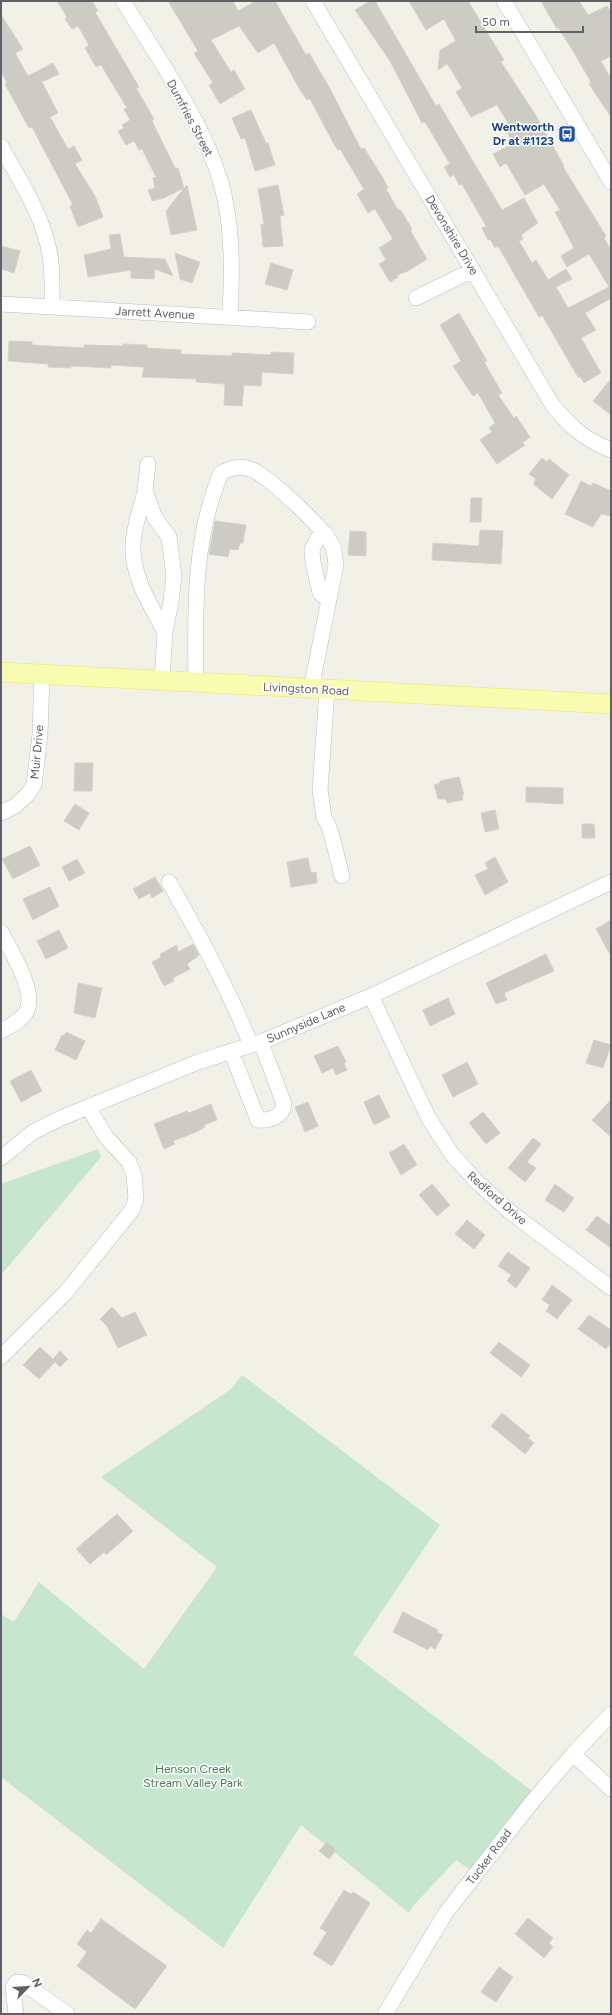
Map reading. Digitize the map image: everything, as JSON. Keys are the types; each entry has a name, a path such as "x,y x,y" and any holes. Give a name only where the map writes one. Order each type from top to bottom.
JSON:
{"main road":[{"name":"Livingston Road","path":"1,672 319,690 611,704"}],"street":[{"name":"Dumfries Street","path":"123,1 198,129 219,178 224,195 230,232 232,273 230,316"},
{"name":"Devonshire Drive","path":"313,1 553,406 575,430 611,450"},
{"path":"504,1 611,182"},
{"path":"1,146 32,202 44,231 52,267 52,307"},
{"path":"416,298 473,270"},
{"name":"Jarrett Avenue","path":"1,304 230,316 308,322"},
{"path":"148,464 145,491 133,546 137,574 164,632"},
{"path":"196,683 195,616 200,548 212,494 221,473 233,467 251,469 271,483 325,533 334,548 336,565 329,601 319,690 320,790 324,817 330,829 342,876"},
{"path":"145,491 155,518 169,537 174,576 171,601 164,632 162,681"},
{"path":"325,533 317,539 312,550 313,562 320,593 329,601"},
{"name":"Muir Drive","path":"1,813 15,806 27,795 34,785 40,735 42,674"},
{"path":"169,882 214,961 256,1043 284,1104 284,1109 279,1115 266,1121 258,1120 231,1051"},
{"name":"Sunnyside Lane","path":"1,1158 33,1132 61,1118 198,1062 256,1043 371,996 611,882"},
{"path":"1,932 24,981 29,996 28,1008 25,1014 1,1031"},
{"name":"Redford Drive","path":"371,996 428,1116 451,1154 476,1181 494,1197 611,1288"},
{"path":"1,1357 66,1292 132,1210 136,1199 134,1175 129,1162 106,1137 88,1107"},
{"name":"Tucker Road","path":"384,2014 445,1914 532,1802 573,1754 611,1714"},
{"path":"573,1754 611,1789"},
{"path":"16,2014 13,1987 17,1982 23,1983 67,2014"}],"green space":[{"path":"98,1149 101,1157 1,1275 1,1184"},
{"name":"Henson Creek Stream Valley Park","path":"242,1375 440,1525 353,1654 541,1798 478,1875 456,1860 413,1906 409,1913 301,1825 223,1948 1,1777 1,1614 14,1622 39,1582 144,1669 217,1567 101,1477 231,1389"}],"building":[{"path":"57,1 92,1 98,11 95,12 139,87 136,88 154,119 152,121 175,168 178,168 184,188 164,198 152,201 148,190 155,188 153,178 156,177 142,149 139,150 134,141 126,145 118,131 124,128 122,125 130,120 124,109 127,108 101,65 96,67 85,48 89,45 78,26 72,29 65,19 67,17"},
{"path":"168,1 233,1 238,11 256,1 275,1 306,55 309,53 328,85 361,149 364,148 383,178 388,188 386,189 398,210 400,209 412,229 410,230 427,259 408,271 397,275 398,277 390,282 379,264 386,260 379,248 393,239 375,209 368,213 357,194 364,189 340,149 338,150 335,146 310,99 307,100 300,90 274,43 258,53 239,26 211,40 231,72 234,70 245,89 220,104 209,85 213,83 194,53 198,51"},
{"path":"370,1 375,1 436,106 439,104 502,210 524,198 538,223 521,235 523,239 519,241 532,263 536,260 548,280 566,269 572,279 556,287 568,308 609,287 589,254 567,267 561,256 574,248 555,212 560,210 544,184 525,195 506,163 500,167 493,154 514,143 506,131 511,128 497,105 471,117 456,92 462,88 450,68 447,64 438,70 440,50 456,41 444,19 426,30 409,1 468,1 504,60 501,62 535,114 564,166 563,167 606,236 604,238 611,250 611,298 585,313 596,330 581,338 601,373 584,383 580,376 578,377 542,315 539,317 498,246 495,248 490,239 488,240 482,228 486,226 462,184 459,185 454,175 450,177 444,167 450,164 425,122 422,123 390,61 355,10"},
{"path":"541,1 579,1 588,15 607,6 611,13 611,56 601,61 611,79 611,117 589,84 591,82"},
{"path":"1,15 23,49 15,53 28,76 53,63 59,74 42,82 58,113 50,117 68,149 74,146 82,160 75,164 95,196 103,217 78,227 70,206 73,205 32,127 29,128 5,84 7,83 1,71"},
{"path":"251,110 266,143 268,143 275,165 255,171 245,138 241,139 232,118"},
{"path":"187,185 197,230 171,235 166,211"},
{"path":"278,185 284,215 280,216 283,246 263,247 261,225 264,224 258,189"},
{"path":"120,234 124,257 165,259 173,276 155,269 154,279 131,278 131,270 88,277 84,255 111,249 109,235"},
{"path":"1,246 20,251 14,273 1,269"},
{"path":"175,253 200,262 192,283 180,279"},
{"path":"271,263 293,270 287,290 265,284"},
{"path":"459,313 487,361 484,362 502,393 498,395 514,418 516,416 530,437 522,443 525,445 497,464 480,440 492,432 489,428 495,423 478,393 473,396 453,366 461,361 440,325"},
{"path":"9,341 32,342 32,345 84,348 84,345 147,345 147,348 181,350 181,354 232,356 232,353 271,355 271,352 294,353 293,374 262,372 261,386 244,385 242,406 224,405 225,384 196,382 197,379 142,377 144,367 111,365 111,368 71,366 71,368 48,367 48,364 8,361"},
{"path":"611,379 611,415 593,401"},
{"path":"542,458 547,462 549,459 569,475 552,499 533,484 536,479 529,474"},
{"path":"581,481 591,486 593,483 611,491 611,516 601,514 593,527 565,514"},
{"path":"471,498 482,498 481,522 470,522"},
{"path":"215,521 246,525 243,543 240,543 238,550 230,549 228,557 209,554"},
{"path":"480,530 503,531 501,564 432,560 433,543 479,546"},
{"path":"350,531 366,532 366,556 348,555"},
{"path":"75,763 93,763 92,791 74,791"},
{"path":"459,777 464,795 462,795 463,800 447,803 446,799 438,799 434,785 440,783 440,781"},
{"path":"526,787 563,788 563,804 526,802"},
{"path":"75,804 89,813 79,830 64,821"},
{"path":"495,810 499,829 485,832 481,813"},
{"path":"582,824 594,824 595,838 582,838"},
{"path":"30,846 40,865 13,879 2,859"},
{"path":"495,857 508,882 485,895 475,875 488,869 485,863"},
{"path":"308,858 311,873 316,872 317,883 291,887 287,862"},
{"path":"77,859 85,873 69,881 62,867"},
{"path":"155,877 163,891 152,898 150,893 139,899 133,889"},
{"path":"50,887 59,906 33,920 23,899"},
{"path":"611,920 611,956 596,929"},
{"path":"59,930 68,948 46,959 37,941"},
{"path":"193,944 199,955 187,964 190,969 173,978 174,981 164,986 152,962 161,957 160,954 177,945 178,952"},
{"path":"546,954 554,971 504,993 507,1000 496,1004 486,983"},
{"path":"78,983 102,988 95,1018 74,1013"},
{"path":"448,998 455,1014 430,1026 423,1010"},
{"path":"66,1032 85,1041 76,1060 55,1050 62,1035 64,1036"},
{"path":"594,1040 611,1045 603,1068 586,1063"},
{"path":"338,1046 346,1062 344,1063 347,1070 336,1075 333,1068 322,1073 314,1056"},
{"path":"467,1062 478,1084 453,1097 442,1075"},
{"path":"31,1070 42,1091 21,1102 10,1081"},
{"path":"379,1095 390,1117 374,1125 364,1102"},
{"path":"611,1100 611,1137 592,1120"},
{"path":"308,1102 318,1126 305,1132 295,1107"},
{"path":"211,1104 217,1120 204,1125 205,1127 196,1132 173,1141 175,1144 164,1149 154,1124 187,1111 189,1113"},
{"path":"483,1112 500,1133 486,1144 469,1123"},
{"path":"533,1138 541,1144 527,1162 536,1168 525,1182 508,1168"},
{"path":"404,1144 417,1165 401,1175 389,1153"},
{"path":"432,1184 450,1205 437,1216 419,1195"},
{"path":"555,1184 574,1198 564,1212 545,1200"},
{"path":"597,1216 611,1226 611,1248 586,1230"},
{"path":"467,1220 485,1235 474,1249 455,1234"},
{"path":"508,1252 530,1268 516,1288 507,1281 511,1275 498,1266"},
{"path":"552,1285 572,1300 557,1319 546,1311 550,1305 542,1300"},
{"path":"112,1307 122,1318 135,1312 147,1335 118,1348 107,1326 100,1319"},
{"path":"589,1315 611,1330 611,1343 606,1349 578,1329"},
{"path":"499,1342 530,1365 521,1377 490,1353"},
{"path":"40,1347 53,1359 60,1351 68,1359 60,1367 55,1362 39,1379 23,1365"},
{"path":"502,1413 530,1436 528,1438 534,1443 525,1454 491,1426"},
{"path":"117,1514 133,1531 106,1555 104,1552 90,1564 76,1549"},
{"path":"403,1612 438,1630 437,1632 443,1635 435,1649 430,1646 428,1650 393,1632"},
{"path":"327,1842 336,1850 329,1859 319,1851"},
{"path":"344,1890 351,1894 353,1892 370,1903 332,1966 313,1954 327,1932 320,1928"},
{"path":"528,1918 553,1938 549,1943 553,1947 544,1958 515,1934"},
{"path":"101,1919 167,1966 135,2009 77,1966 87,1952 77,1944 87,1930 91,1933"},
{"path":"499,1967 513,1977 496,2002 481,1992"}],"place":[{"name":"Wentworth Dr at #1123","path":"567,134"}]}
